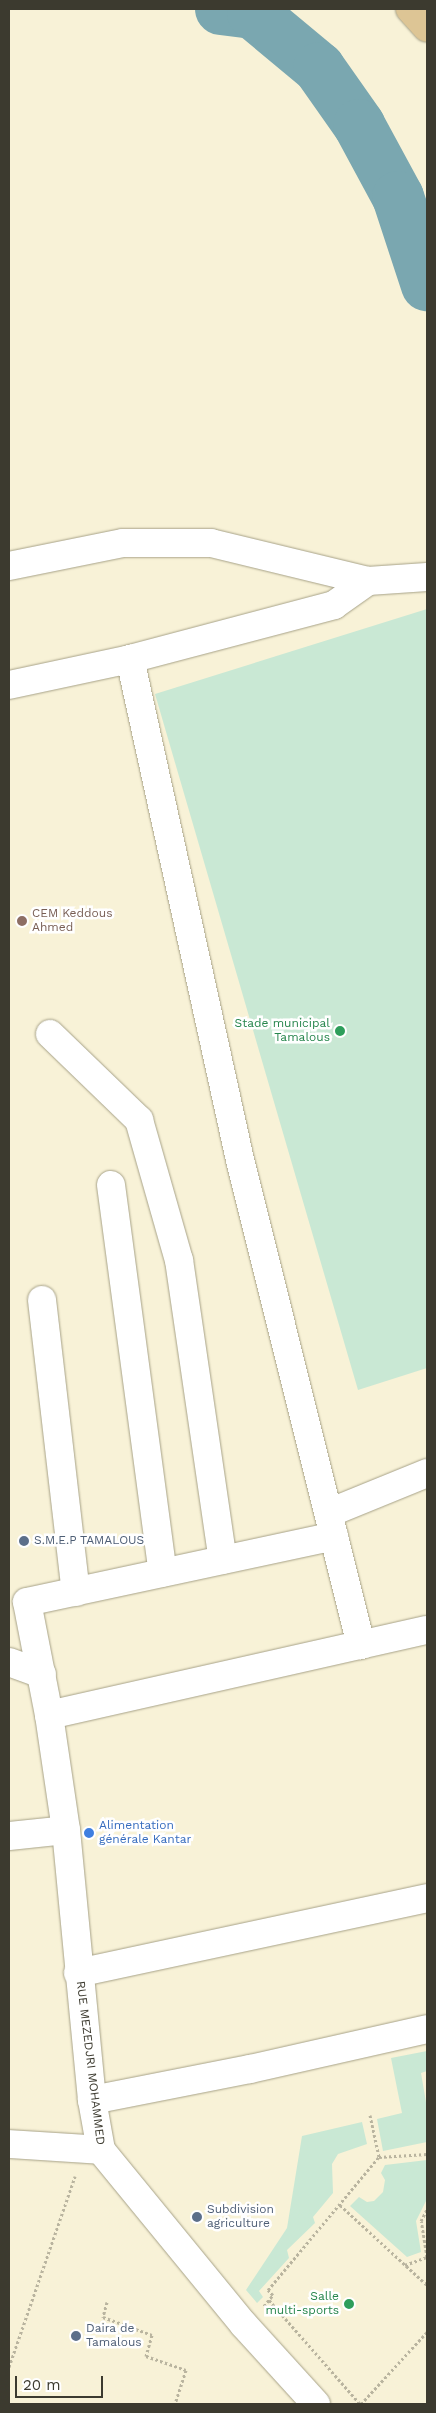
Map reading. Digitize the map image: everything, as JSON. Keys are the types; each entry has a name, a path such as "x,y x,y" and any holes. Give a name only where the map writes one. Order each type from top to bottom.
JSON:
{"main road":[{"path":"410,9 427,28"}],"street":[{"path":"9,566 123,543 211,543 368,581 427,577"},
{"path":"9,685 130,659 334,604 368,581"},
{"path":"130,659 240,1160 361,1645"},
{"path":"50,1034 139,1120 179,1260 223,1560"},
{"path":"111,1185 163,1573"},
{"path":"42,1300 76,1592 223,1560 332,1524 427,1473"},
{"name":"RUE MEZEDJRI MOHAMMED","path":"76,1592 28,1602 49,1715 66,1830 78,1973 92,2100 101,2150 244,2325 316,2404"},
{"path":"49,1715 427,1630"},
{"path":"9,1662 42,1674"},
{"path":"9,1836 66,1830"},
{"path":"78,1973 427,1898"},
{"path":"92,2100 250,2070 427,2029"},
{"path":"9,2144 101,2150"}],"path":[{"path":"370,2115 379,2157"},
{"path":"9,2367 82,2158 101,2150"},
{"path":"244,2325 270,2300 273,2295 268,2290 379,2157 427,2154"},
{"path":"340,2204 427,2285"},
{"path":"405,2265 427,2257 421,2221 427,2209"},
{"path":"270,2300 360,2404 427,2332"},
{"path":"108,2302 103,2317 152,2335 146,2356 186,2370 175,2404"}],"green space":[{"name":"Stade municipal Tamalous","path":"427,609 427,1368 358,1390 155,694"},
{"path":"427,2051 427,2071 421,2073 427,2108 427,2142 383,2151 377,2119 402,2113 391,2058"},
{"path":"362,2122 367,2144 338,2154 332,2164 333,2193 313,2217 315,2223 287,2250 289,2258 259,2291 263,2297 257,2303 246,2290 287,2228 302,2136"},
{"path":"427,2160 427,2199 416,2221 421,2252 407,2257 350,2206 359,2197 367,2202 374,2201 383,2192 385,2180 381,2173 385,2165"}],"waterway":[{"path":"221,9 253,13 319,68 359,125 398,197 427,285"}],"place":[{"name":"CEM Keddous Ahmed","path":"22,921"},
{"name":"Stade municipal Tamalous","path":"340,1031"},
{"name":"S.M.E.P TAMALOUS","path":"24,1541"},
{"name":"Alimentation générale Kantar","path":"89,1833"},
{"name":"Subdivision agriculture","path":"197,2217"},
{"name":"Salle multi-sports","path":"349,2304"},
{"name":"Daira de Tamalous","path":"76,2336"}]}
